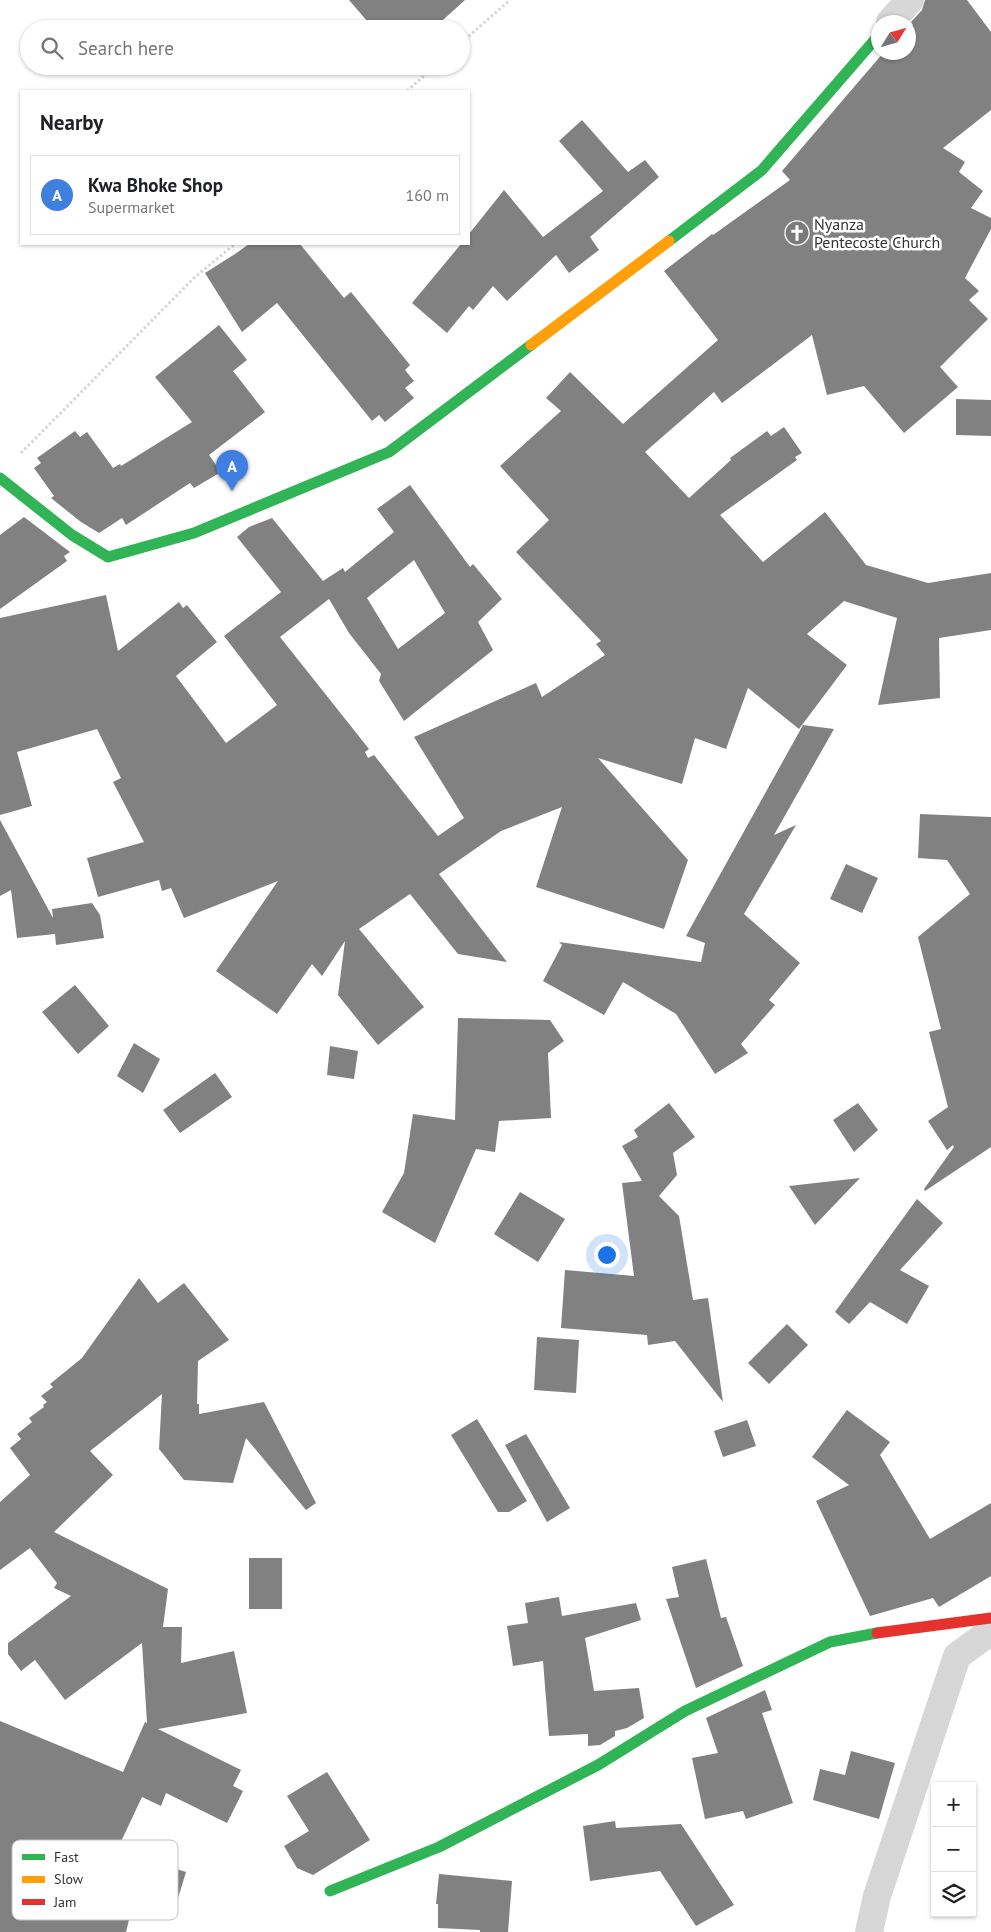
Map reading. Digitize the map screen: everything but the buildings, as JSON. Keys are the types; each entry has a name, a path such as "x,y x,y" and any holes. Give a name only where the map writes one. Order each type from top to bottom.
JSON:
{"street":[{"path":"896,15 910,0"},
{"path":"0,478 72,535 108,557 194,533 389,452 762,170 871,44"},
{"path":"330,1892 439,1847 506,1810 598,1765 685,1711 830,1642 880,1632 941,1626 991,1618"},
{"path":"869,1932 877,1896 957,1656 991,1631"}],"path":[{"path":"470,35 510,0"},
{"path":"408,90 425,75"},
{"path":"14,460 195,277 234,245"}],"traffic: fast":[{"path":"669,241 762,170 871,44"},
{"path":"0,478 72,535 108,557 194,533 389,452 531,345"},
{"path":"330,1891 439,1847 598,1765 685,1711 830,1642 877,1633"}],"traffic: slow":[{"path":"531,345 669,241"}],"traffic: jam":[{"path":"877,1633 991,1618"}],"place":[{"name":"Nyanza Pentecoste Church","path":"797,233"},
{"name":"Kwa Bhoke Shop","path":"232,491"}]}
